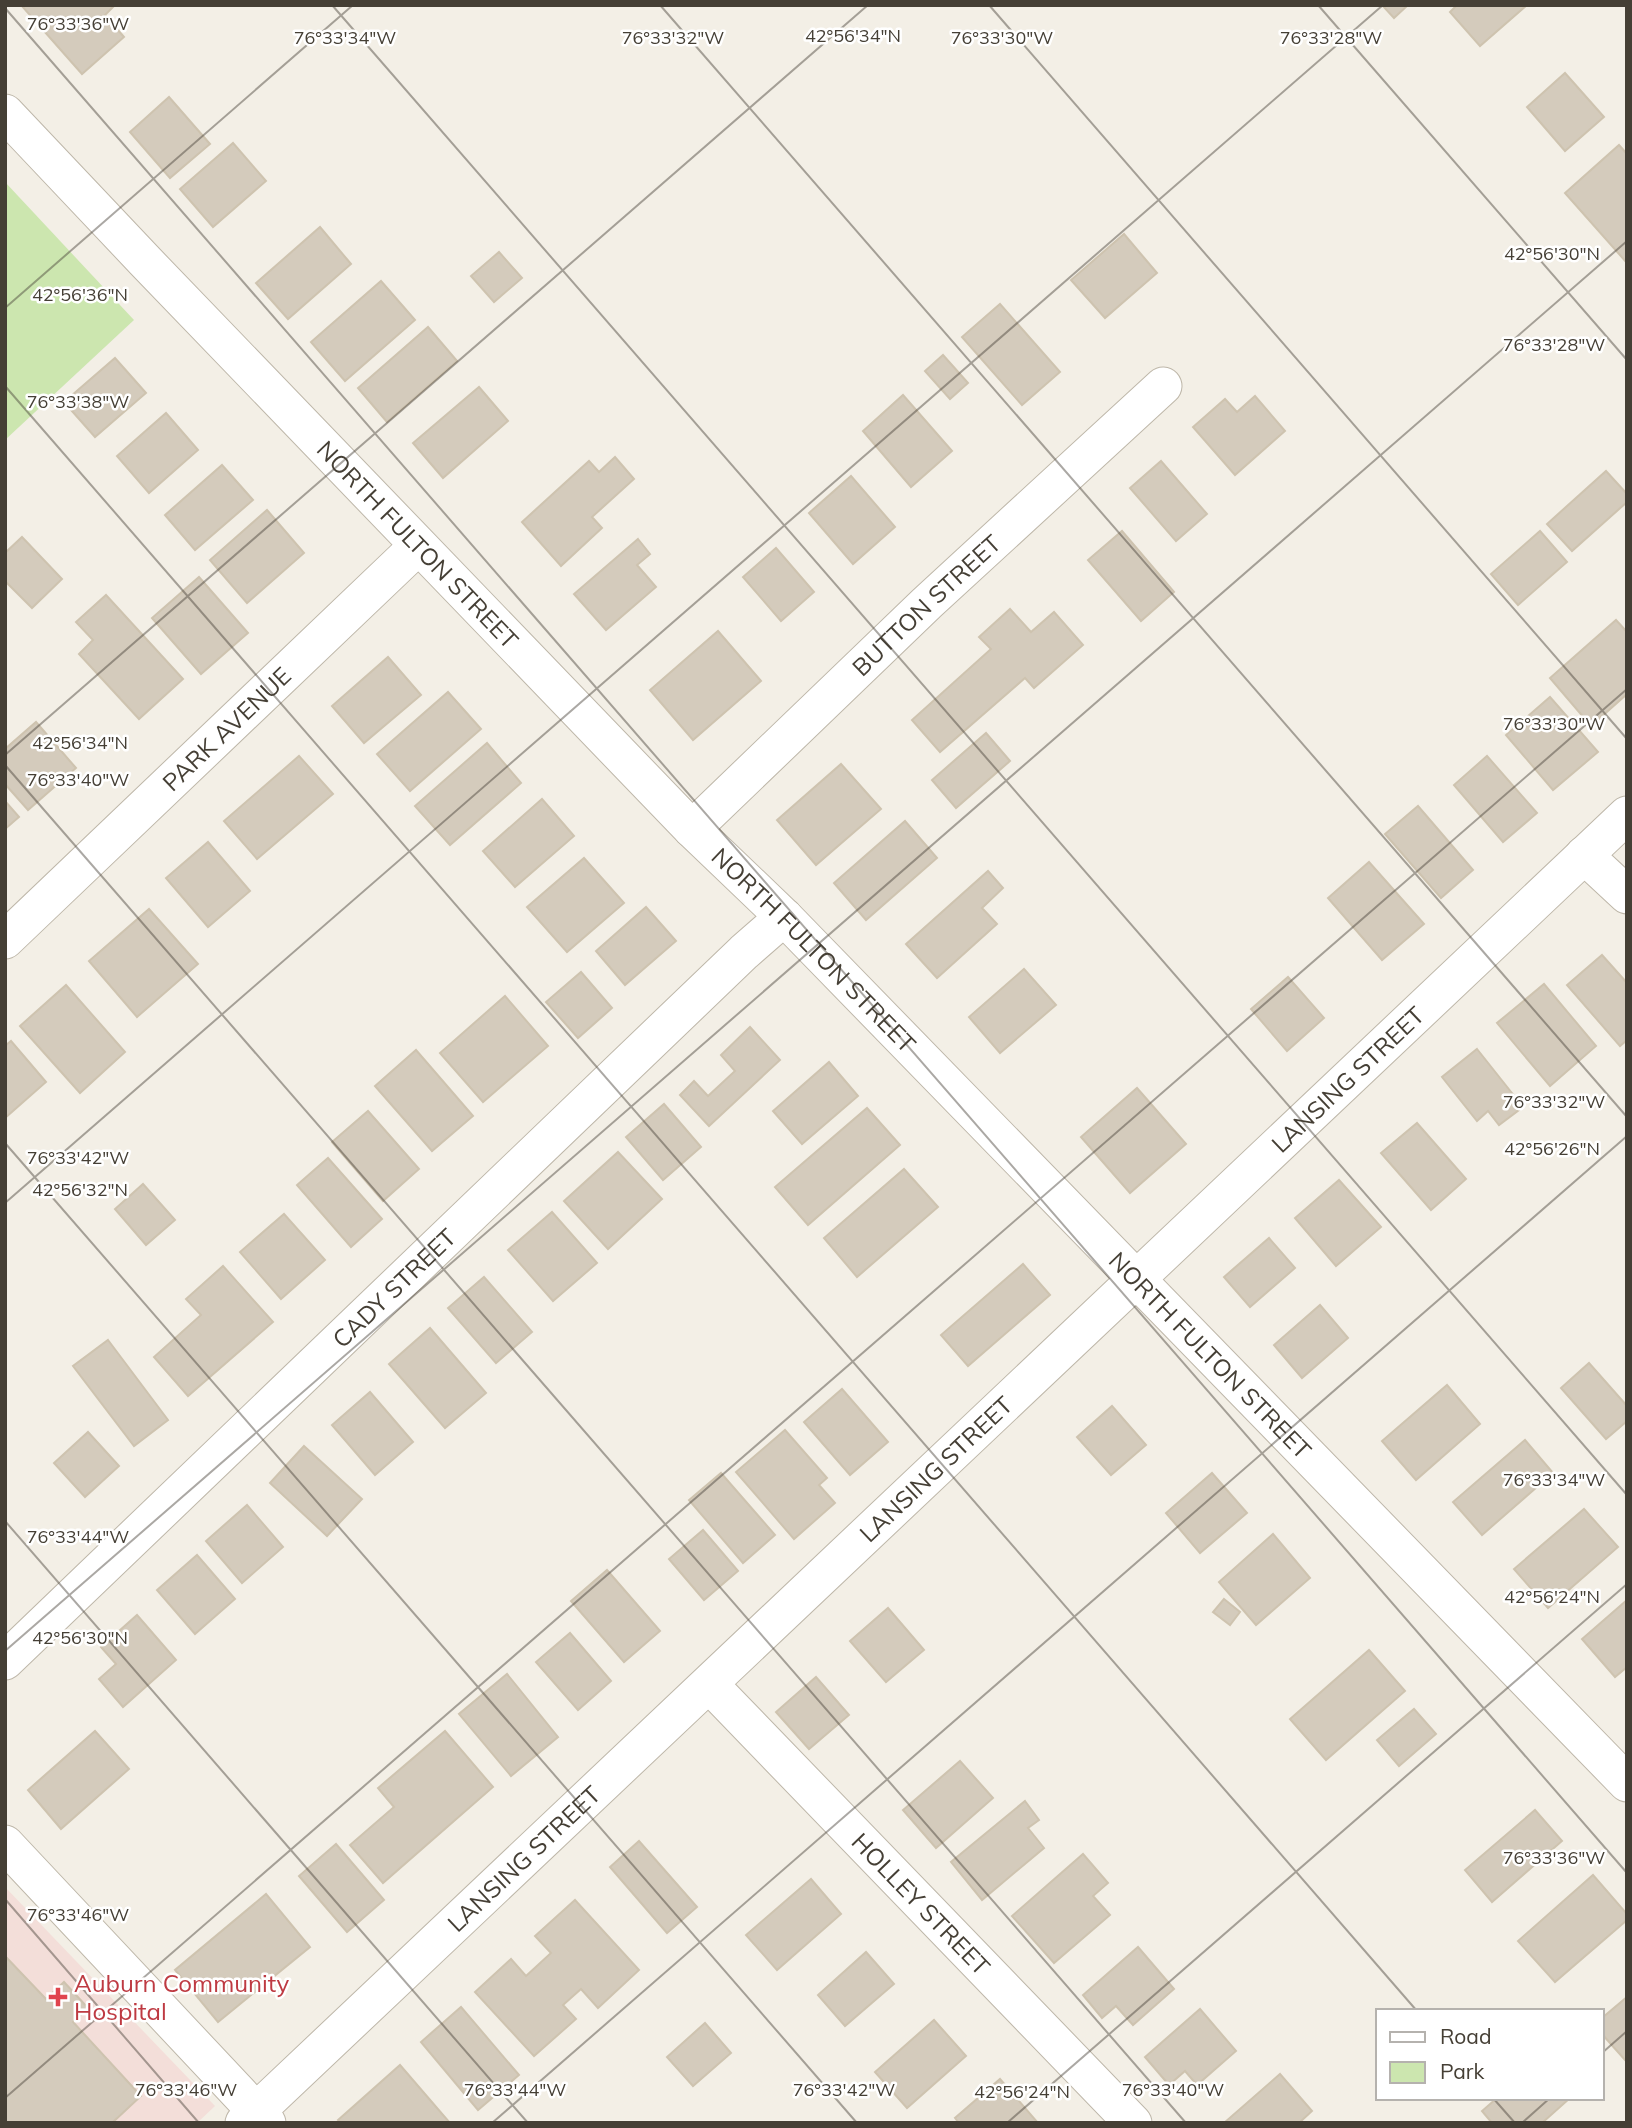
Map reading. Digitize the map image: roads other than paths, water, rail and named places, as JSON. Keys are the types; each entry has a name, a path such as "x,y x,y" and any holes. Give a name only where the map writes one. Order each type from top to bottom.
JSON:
{"street":[{"name":"NORTH FULTON STREET","path":"5,113 692,830 784,917 1627,1783"},
{"name":"BUTTON STREET","path":"692,830 927,603 1163,386"},
{"name":"PARK AVENUE","path":"5,940 418,545"},
{"name":"LANSING STREET","path":"256,2119 1135,1280 1627,815"},
{"path":"1584,856 1627,895"},
{"name":"CADY STREET","path":"5,1661 784,917"},
{"name":"HOLLEY STREET","path":"710,1685 1133,2123"},
{"path":"5,1844 256,2119"}],"place":[{"name":"Auburn Community Hospital","path":"58,1997"}]}
